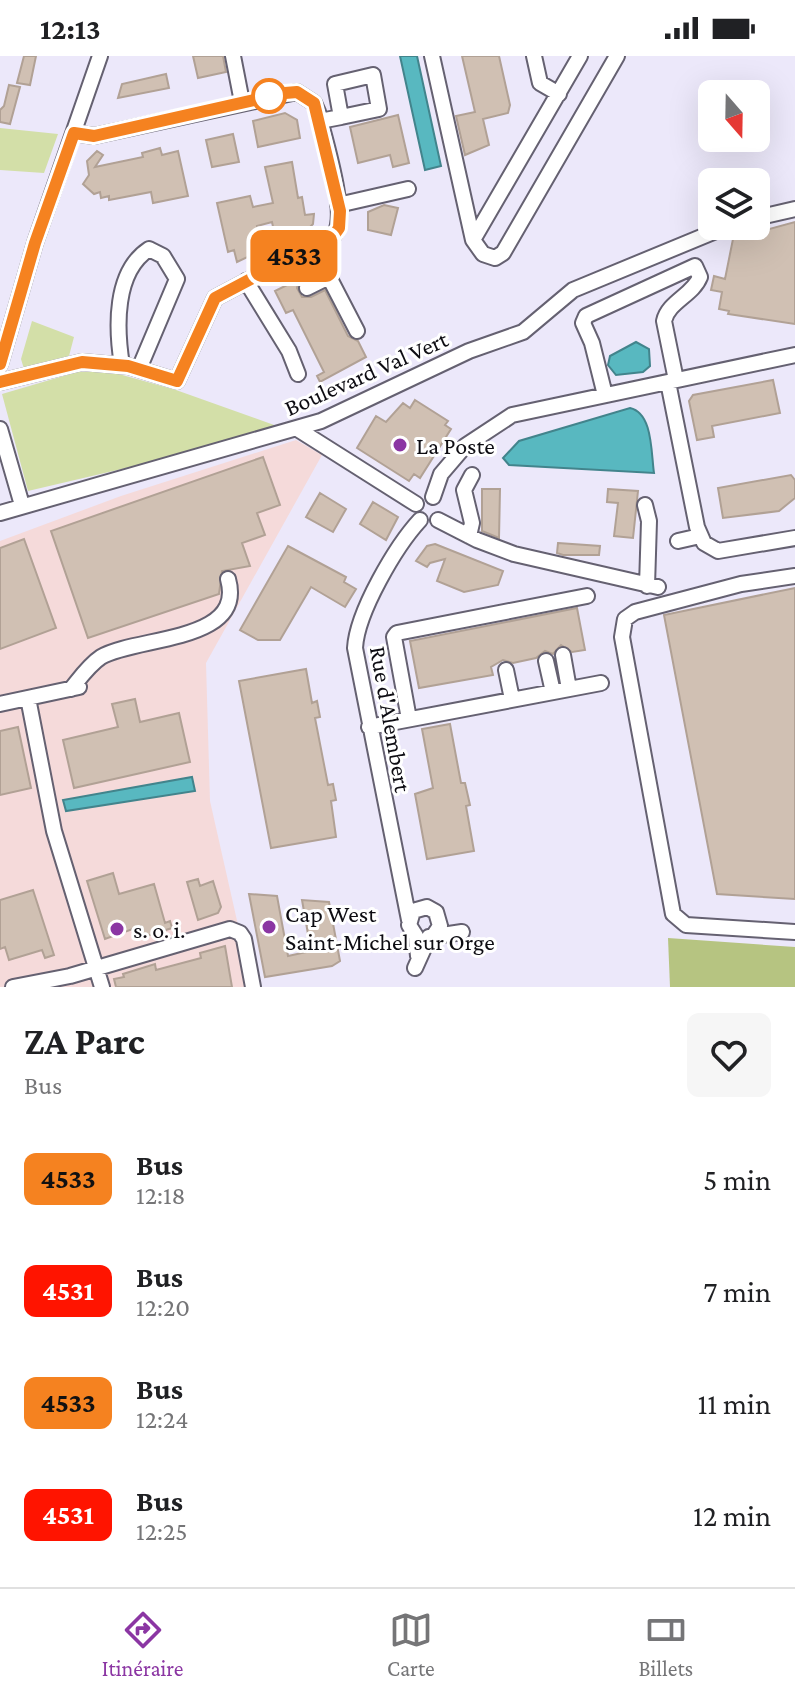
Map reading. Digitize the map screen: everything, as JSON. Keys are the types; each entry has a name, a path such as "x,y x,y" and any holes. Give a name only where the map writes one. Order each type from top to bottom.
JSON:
{"street":[{"path":"0,364 35,243 100,56"},
{"path":"233,56 242,102"},
{"path":"432,56 473,240 483,254 495,258 503,253 617,56"},
{"path":"534,56 540,83 559,94"},
{"path":"473,240 580,56"},
{"path":"0,382 82,362 122,365 177,381 215,298 320,242 339,228 338,205 320,121 314,103 297,92 94,136 74,133"},
{"path":"320,121 341,117"},
{"path":"338,205 408,189"},
{"path":"770,215 795,209"},
{"name":"Boulevard Val Vert","path":"0,513 299,430 469,351 523,332 573,290 698,238"},
{"path":"320,242 330,261 329,277 357,331"},
{"path":"122,365 117,336 122,292 140,255 149,249 163,256 177,279 139,369"},
{"path":"605,395 592,343 583,323 586,316 695,266 700,277 697,286 666,313 664,321 700,536 713,549 795,538"},
{"path":"307,288 329,277"},
{"path":"246,281 289,351 298,374"},
{"path":"433,497 441,474 465,446 490,427 525,411 795,355"},
{"path":"0,429 22,505"},
{"path":"299,430 416,504"},
{"path":"469,536 472,523 464,490 472,475"},
{"path":"433,497 422,498 416,504 415,513 420,520 428,523 438,520 514,554 652,587 641,554 649,521 645,505"},
{"path":"433,497 442,506 438,520"},
{"name":"Rue d'Alembert","path":"420,520 408,534 365,610 355,638 369,727 402,892 413,914 430,932"},
{"path":"678,541 700,536"},
{"path":"795,576 741,584 635,612 625,619 622,637 673,914 686,925 795,932"},
{"path":"0,704 75,688 103,656 208,626 225,612 230,602 228,579"},
{"path":"409,719 394,637 397,633 587,596"},
{"path":"563,655 569,689"},
{"path":"546,661 553,692"},
{"path":"506,670 512,699"},
{"path":"369,727 601,683"},
{"path":"28,698 54,831 102,987"},
{"name":"Rue d'Alembert","path":"413,914 432,909 430,932"},
{"path":"13,987 97,969 230,929 240,933 253,987"},
{"path":"417,962 430,932"}],"shaded area":[{"path":"296,440 322,455 206,663 210,801 252,987 0,987 0,541 121,496"}],"green space":[{"path":"0,128 58,134 44,173 0,170"},
{"path":"32,321 74,337 69,356 24,369 21,359"},
{"path":"108,371 176,390 288,430 28,491 2,394 77,372"},
{"path":"668,938 795,947 795,987 670,987"}],"water":[{"path":"400,56 417,56 441,166 425,170"},
{"path":"636,342 649,349 650,366 643,372 616,375 608,365 610,356"},
{"path":"630,408 638,411 647,425 654,473 509,465 503,458 519,441"},
{"path":"192,777 195,791 66,811 63,800"}],"building":[{"path":"24,56 36,56 30,85 17,83"},
{"path":"193,56 223,56 226,72 198,78"},
{"path":"462,56 499,56 510,105 508,113 483,119 489,145 465,155 456,116 475,112"},
{"path":"166,74 169,88 118,98 122,84"},
{"path":"9,85 20,87 10,124 0,122 0,110 4,106"},
{"path":"285,113 297,120 300,138 258,147 253,121"},
{"path":"398,115 409,163 393,167 390,155 358,163 350,127"},
{"path":"233,134 239,162 212,167 206,140"},
{"path":"160,148 162,155 178,151 188,196 153,203 151,192 109,200 109,196 101,198 100,192 94,194 83,184 89,175 87,161 97,151 103,155 95,167 143,157 142,153"},
{"path":"292,162 298,198 302,197 305,215 314,214 313,224 303,234 302,230 275,236 272,222 257,226 261,245 254,246 256,253 237,262 234,250 228,252 217,203 250,196 253,207 273,203 265,167"},
{"path":"384,205 398,208 391,235 368,230 368,212"},
{"path":"795,222 795,324 728,314 729,311 719,309 722,292 711,290 714,276 725,279 733,240 770,240 770,229"},
{"path":"299,279 297,288 302,297 311,297 325,290 348,336 358,341 366,357 320,382 317,376 324,372 293,310 286,313 275,291"},
{"path":"773,380 780,413 712,426 714,437 697,440 689,401 693,395"},
{"name":"La Poste","path":"415,400 448,421 445,425 451,429 420,478 414,474 409,481 357,448 376,416 386,422 403,403 410,408"},
{"path":"263,457 280,505 257,513 265,535 242,543 250,566 222,571 219,594 88,638 51,531"},
{"path":"791,475 795,480 795,498 779,511 723,518 718,488"},
{"path":"482,489 500,489 499,538 482,531"},
{"path":"608,489 638,491 633,538 614,536 618,503 607,502"},
{"path":"320,493 346,509 333,532 306,517"},
{"path":"373,502 398,517 386,540 360,524"},
{"path":"24,539 56,628 0,649 0,548"},
{"path":"558,543 600,546 599,555 563,555 557,553"},
{"path":"435,544 503,571 498,585 464,592 437,581 445,559 430,563 427,567 416,561 427,546"},
{"path":"288,546 346,577 344,582 356,589 345,607 311,587 280,640 258,640 240,630"},
{"path":"795,588 795,899 717,894 664,615"},
{"path":"577,608 585,650 572,652 561,645 553,654 545,651 536,658 513,663 503,660 491,667 493,675 419,688 410,641"},
{"path":"306,669 312,703 317,701 320,717 315,718 328,785 333,784 336,800 331,801 336,837 271,848 239,681"},
{"path":"135,699 140,722 179,713 190,762 74,788 63,740 118,727 112,704"},
{"path":"450,724 461,783 465,783 470,805 466,806 474,851 427,859 415,794 433,788 422,729"},
{"path":"18,727 31,788 0,795 0,731"},
{"path":"113,873 119,894 154,884 165,923 170,921 172,928 144,937 141,926 105,939 87,881"},
{"path":"198,879 200,886 213,881 221,907 218,913 198,920 187,882"},
{"path":"33,890 54,955 45,958 42,950 9,960 5,947 0,949 0,900"},
{"name":"Cap West Saint-Michel sur Orge","path":"249,894 277,896 288,956 311,951 302,900 329,902 340,961 332,966 265,977"},
{"path":"225,946 232,987 116,987 114,979 124,977 123,974 155,964 156,970 201,958 200,953"}],"bus line":[{"name":"4533","path":"0,364 16,302 74,133 94,136 285,93 297,92 314,103 340,211 339,228 334,235 215,298 177,381 128,366 82,362 0,382"}],"place":[{"name":"La Poste","path":"400,445"},
{"name":"Cap West Saint-Michel sur Orge","path":"269,927"},
{"name":"s. o. i.","path":"117,929"}]}
